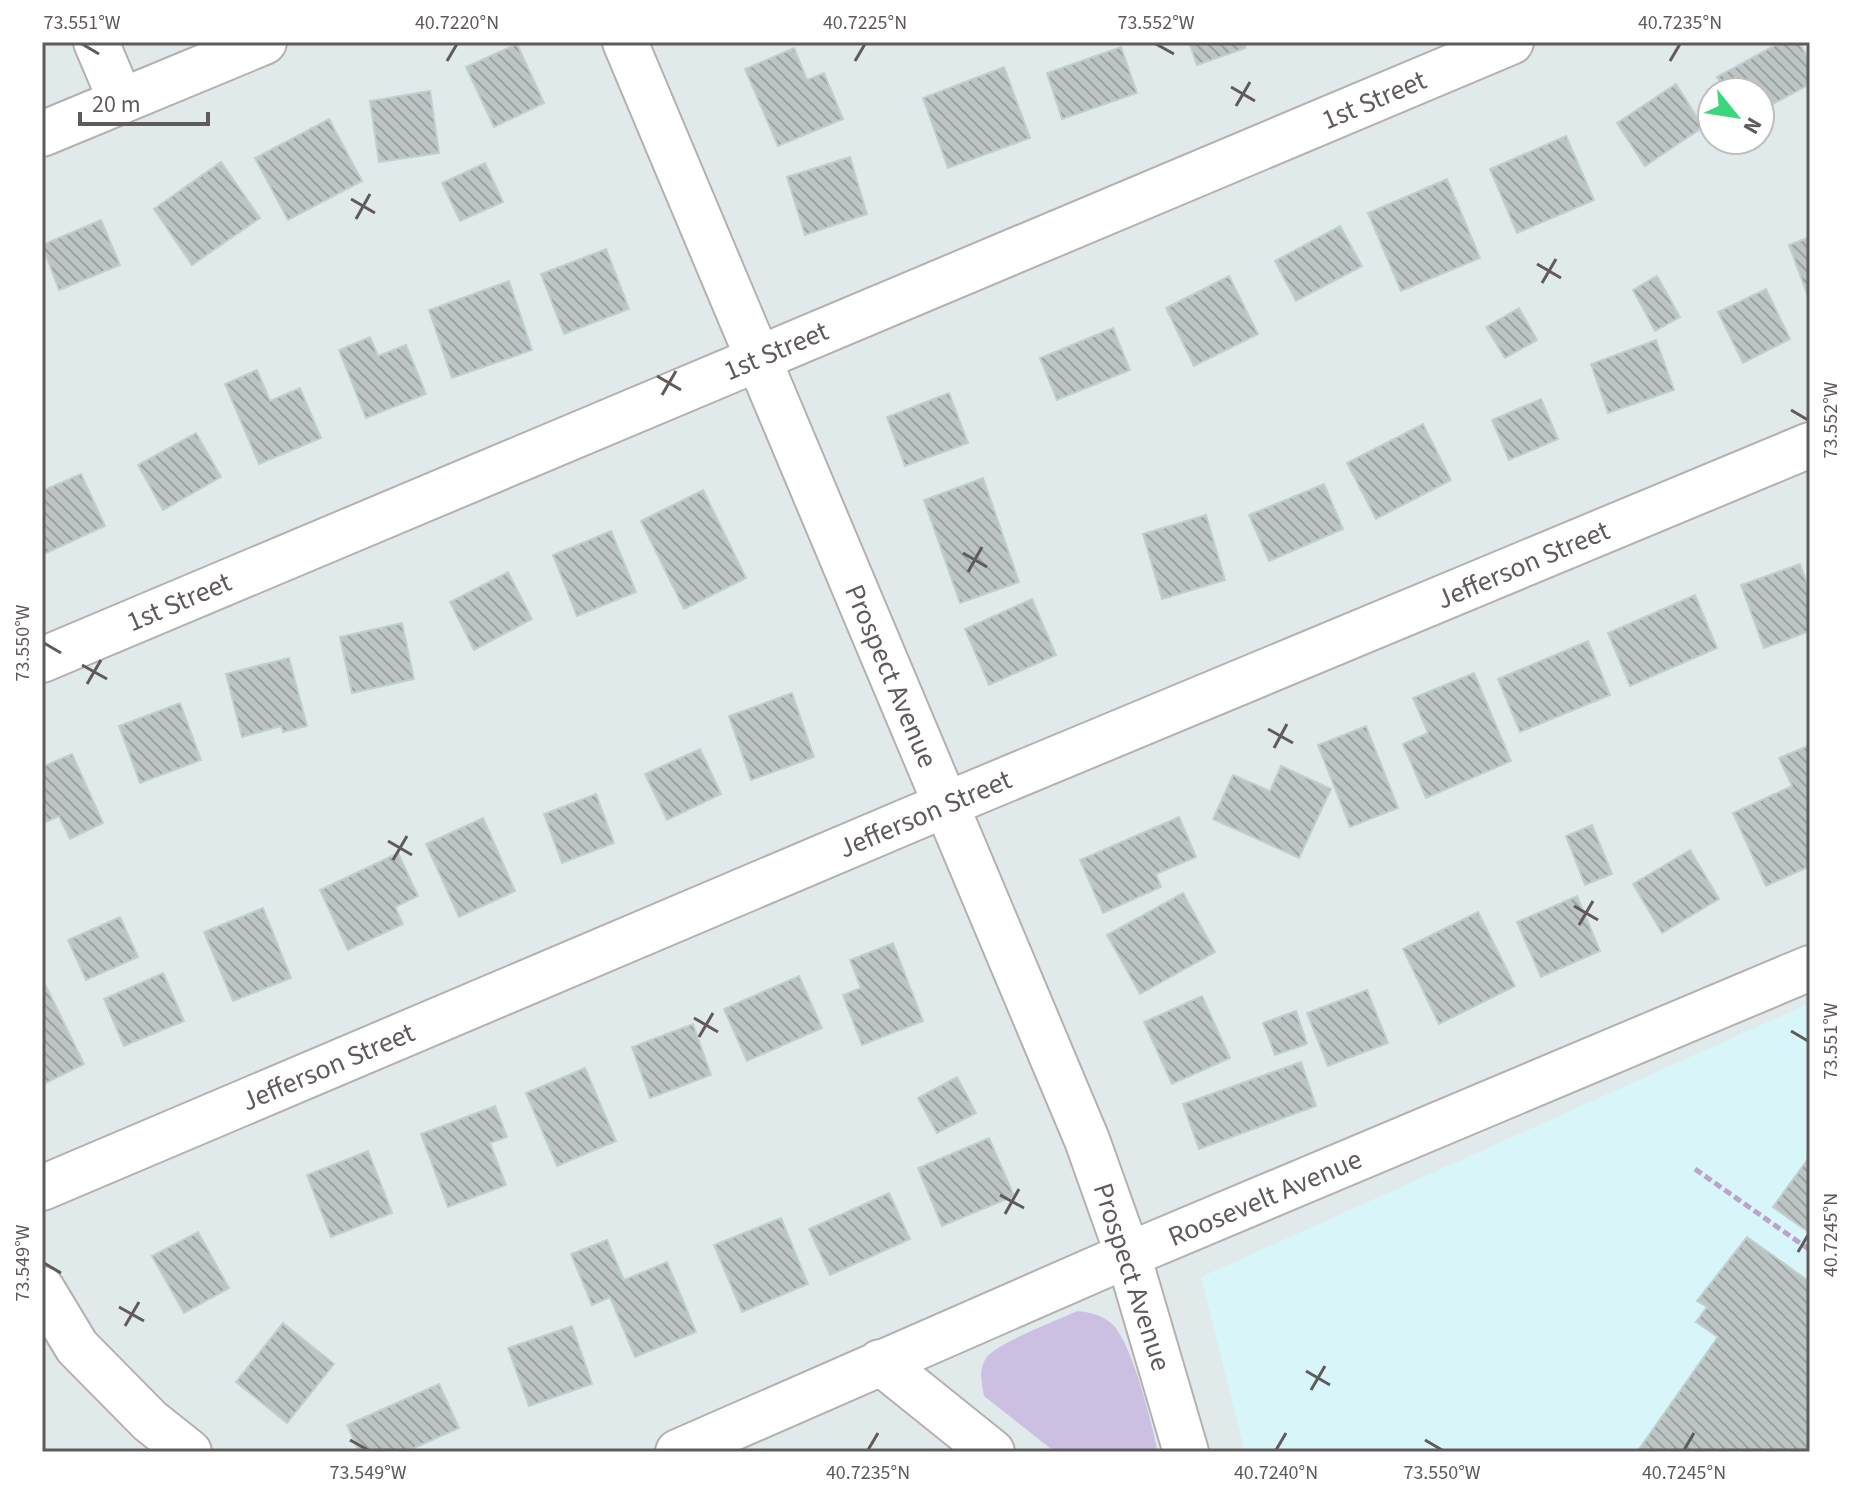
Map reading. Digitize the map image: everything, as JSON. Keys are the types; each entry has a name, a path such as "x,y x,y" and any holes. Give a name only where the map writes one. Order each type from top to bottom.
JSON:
{"street":[{"path":"96,42 121,101"},
{"path":"42,134 264,42"},
{"name":"Prospect Avenue","path":"625,42 1087,1140 1128,1255 1186,1452"},
{"name":"1st Street","path":"42,660 1511,42"},
{"name":"Jefferson Street","path":"42,1188 945,805 1810,445"},
{"name":"Roosevelt Avenue","path":"678,1452 1128,1255 1810,968"},
{"path":"42,1289 77,1347 150,1421 189,1452"},
{"path":"880,1362 992,1452"}],"path":[{"path":"1695,1169 1810,1250"}],"shaded area":[{"path":"1810,1003 1810,1452 1245,1452 1201,1277"},
{"path":"1077,1311 1104,1318 1119,1334 1140,1384 1158,1452 1055,1452 984,1396 981,1377 986,1358 1015,1339"}],"building":[{"path":"1189,42 1244,42 1246,48 1197,65"},
{"path":"1781,42 1799,42 1810,62 1810,84 1776,102 1776,76 1719,76"},
{"path":"517,44 544,103 494,127 466,67"},
{"path":"1121,47 1137,93 1062,119 1047,73"},
{"path":"794,48 807,80 824,73 843,119 778,146 745,69"},
{"path":"1004,67 1030,138 948,168 923,98"},
{"path":"1676,84 1696,116 1696,132 1645,166 1617,123"},
{"path":"430,91 439,153 379,162 370,101"},
{"path":"329,119 362,181 288,220 255,158"},
{"path":"1566,136 1594,200 1517,233 1490,169"},
{"path":"850,157 867,214 805,235 787,177"},
{"path":"221,162 260,218 192,265 154,209"},
{"path":"485,163 503,202 460,221 442,183"},
{"path":"1447,179 1480,258 1401,291 1368,213"},
{"path":"101,220 120,265 59,290 42,245"},
{"path":"1340,226 1362,266 1296,301 1275,261"},
{"path":"1810,237 1810,302 1789,245"},
{"path":"606,249 629,309 564,334 541,274"},
{"path":"1229,276 1258,334 1194,366 1166,308"},
{"path":"1657,276 1680,317 1655,331 1633,290"},
{"path":"509,281 532,350 452,378 429,310"},
{"path":"1766,289 1790,339 1743,363 1718,312"},
{"path":"1519,308 1537,340 1505,358 1486,327"},
{"path":"1113,328 1130,370 1057,400 1040,358"},
{"path":"370,337 378,356 406,345 426,394 366,418 339,350"},
{"path":"1656,340 1674,390 1608,413 1591,364"},
{"path":"257,370 270,401 300,388 321,438 259,464 225,384"},
{"path":"949,393 968,443 905,466 887,417"},
{"path":"1541,399 1558,439 1509,460 1492,420"},
{"path":"1423,424 1451,480 1376,519 1347,463"},
{"path":"196,433 221,477 163,510 138,465"},
{"path":"81,474 105,526 44,554 42,491"},
{"path":"983,478 1019,582 960,603 924,500"},
{"path":"1324,484 1343,529 1269,561 1249,515"},
{"path":"703,490 746,578 684,609 641,521"},
{"path":"1206,515 1225,580 1162,599 1143,534"},
{"path":"611,531 636,592 577,616 553,555"},
{"path":"1800,564 1810,592 1810,631 1764,648 1741,585"},
{"path":"508,572 532,619 474,650 450,602"},
{"path":"1695,595 1717,648 1630,686 1608,633"},
{"path":"1032,599 1056,655 989,685 965,629"},
{"path":"402,623 414,679 352,693 340,637"},
{"path":"1588,641 1610,695 1520,732 1498,679"},
{"path":"289,658 307,726 283,732 281,726 242,737 226,674"},
{"path":"1474,673 1511,761 1426,798 1403,744 1428,733 1413,698"},
{"path":"792,693 814,757 751,780 729,716"},
{"path":"180,703 201,760 140,783 119,726"},
{"path":"1366,726 1398,808 1350,827 1318,745"},
{"path":"1810,745 1810,866 1766,886 1733,813 1792,786 1779,758"},
{"path":"700,749 721,794 667,820 645,774"},
{"path":"72,754 103,823 70,839 59,816 42,824 42,767"},
{"path":"1281,766 1331,789 1299,858 1213,819 1233,775 1270,791"},
{"path":"596,794 614,843 562,863 544,814"},
{"path":"1179,817 1196,857 1156,874 1161,887 1103,913 1080,860"},
{"path":"483,818 515,891 459,917 426,844"},
{"path":"1592,825 1612,874 1585,885 1566,836"},
{"path":"1690,850 1719,899 1662,933 1633,884"},
{"path":"398,853 418,896 395,907 403,924 348,950 320,890"},
{"path":"1183,893 1215,952 1140,994 1107,935"},
{"path":"1577,896 1600,951 1541,977 1517,922"},
{"path":"263,908 291,978 233,1001 204,932"},
{"path":"1478,912 1515,986 1439,1024 1403,949"},
{"path":"120,917 138,957 86,980 68,940"},
{"path":"893,943 923,1021 862,1045 843,995 861,988 850,960"},
{"path":"163,973 184,1021 124,1046 104,999"},
{"path":"799,976 822,1028 747,1061 724,1009"},
{"path":"42,978 84,1064 42,1085"},
{"path":"1367,990 1388,1043 1328,1066 1307,1013"},
{"path":"1202,996 1230,1058 1172,1084 1144,1022"},
{"path":"1296,1011 1307,1044 1275,1055 1263,1023"},
{"path":"693,1024 711,1075 650,1098 632,1047"},
{"path":"1301,1062 1316,1106 1199,1149 1183,1104"},
{"path":"585,1068 616,1141 557,1166 526,1093"},
{"path":"957,1077 976,1113 937,1133 918,1098"},
{"path":"495,1106 507,1137 490,1143 506,1185 448,1207 421,1134"},
{"path":"989,1138 1014,1196 942,1226 918,1168"},
{"path":"368,1151 392,1213 331,1237 307,1175"},
{"path":"1810,1156 1810,1233 1773,1207"},
{"path":"889,1193 910,1239 830,1275 809,1229"},
{"path":"781,1218 808,1284 742,1312 714,1245"},
{"path":"198,1232 229,1288 184,1313 152,1256"},
{"path":"1747,1237 1810,1282 1810,1452 1637,1452 1718,1337 1696,1322 1707,1307 1697,1301"},
{"path":"607,1240 624,1280 667,1262 696,1332 635,1357 610,1297 592,1305 571,1254"},
{"path":"283,1323 334,1364 287,1423 236,1382"},
{"path":"572,1326 592,1384 529,1406 508,1348"},
{"path":"439,1384 459,1428 405,1452 359,1452 347,1425"}]}
